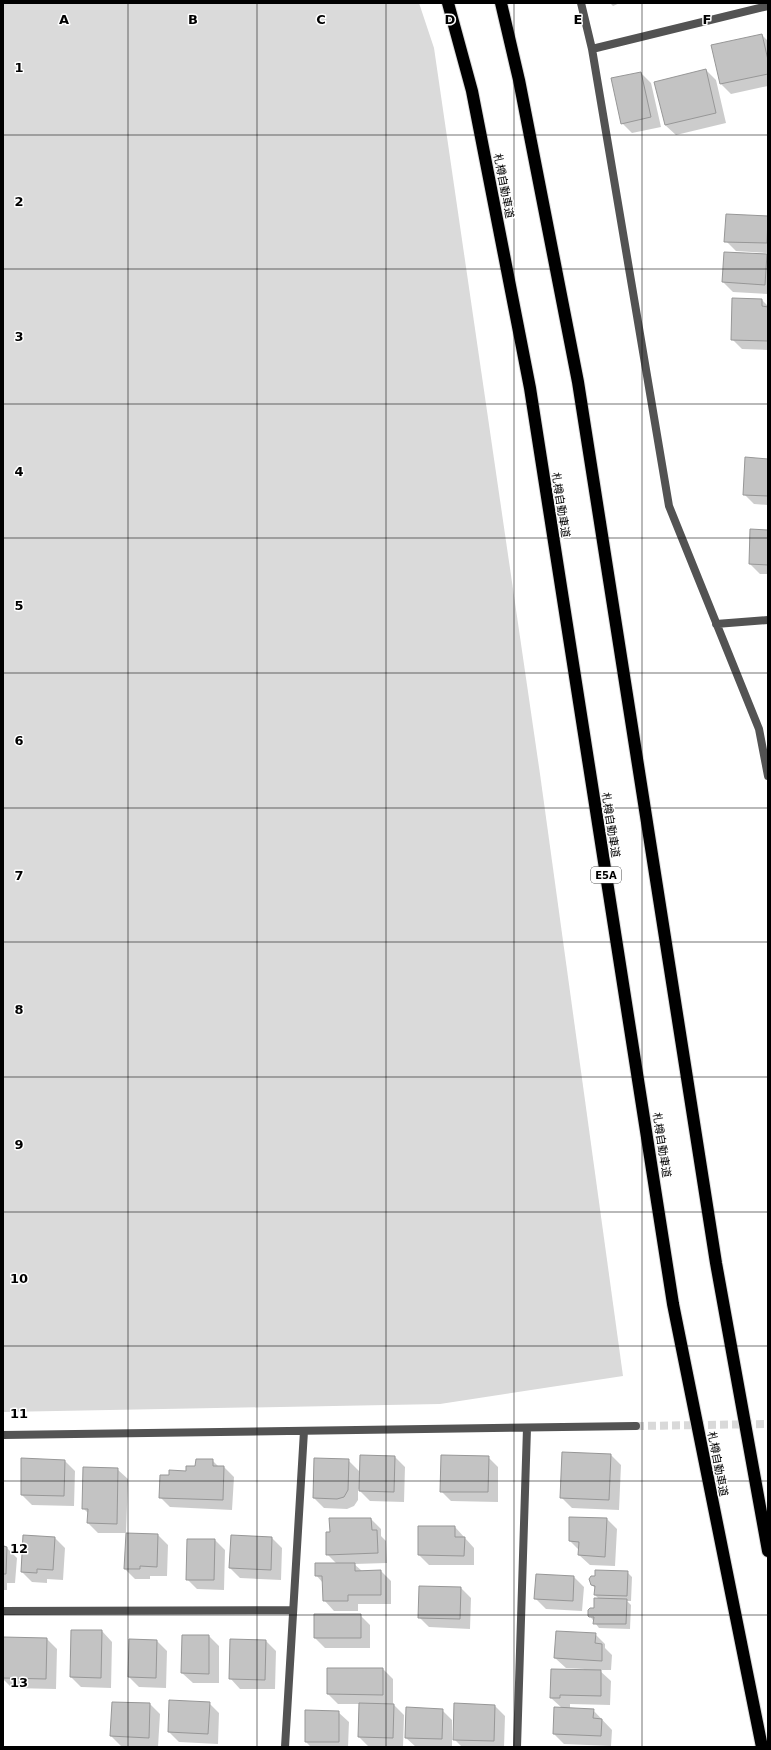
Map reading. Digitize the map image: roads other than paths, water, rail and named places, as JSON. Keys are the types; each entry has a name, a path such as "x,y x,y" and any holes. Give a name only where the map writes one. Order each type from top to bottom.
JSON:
{"highway":[{"name":"札樽自動車道","path":"448,3 472,91 530,388 673,1304 762,1747"},
{"path":"500,3 519,80 578,382 716,1264 768,1551"}],"street":[{"path":"581,3 592,49 669,506 759,729 768,776"},
{"path":"592,49 768,6"},
{"path":"716,624 768,620"},
{"path":"3,1435 636,1426"},
{"path":"518,1747 527,1428"},
{"path":"285,1747 304,1431"},
{"path":"3,1611 293,1610"}],"tunnel":[{"path":"636,1426 768,1424"}]}
